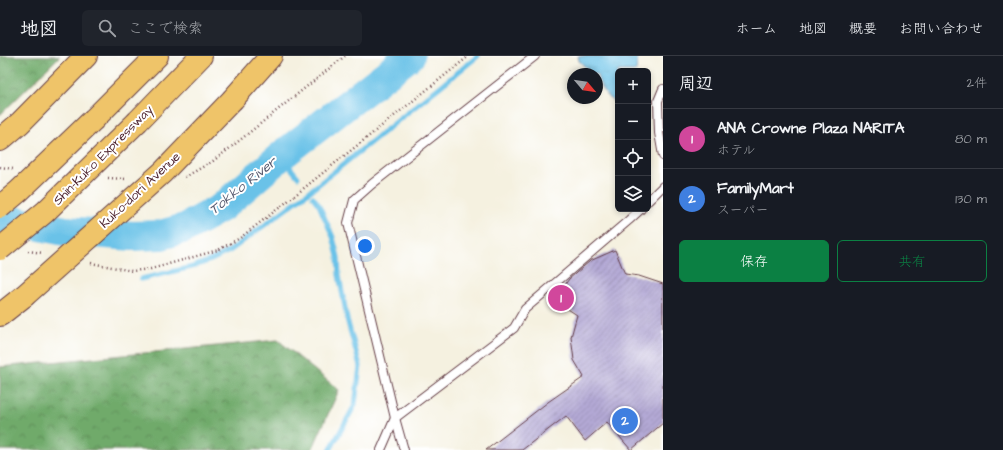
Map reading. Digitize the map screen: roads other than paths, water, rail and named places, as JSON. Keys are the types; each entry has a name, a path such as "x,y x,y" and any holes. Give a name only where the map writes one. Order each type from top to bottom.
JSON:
{"highway":[{"path":"0,140 20,123 86,56"},
{"path":"0,207 19,191 94,119 157,56"},
{"name":"Shin-Kuko Expressway","path":"0,249 45,212 138,121 201,56"},
{"name":"Kuko-dori Avenue","path":"0,315 24,296 163,172 233,99 271,56"}],"lane":[{"path":"404,450 348,223 354,200 372,184 535,56"},
{"path":"663,89 658,101 659,133 663,156"},
{"path":"651,199 663,186"},
{"path":"381,450 395,418 514,328 525,309 638,212"}],"water":[{"path":"578,56 638,56 636,68 615,68 615,102 607,96 603,90 603,68 587,68 579,61"}],"waterway":[{"name":"Tokko River","path":"0,218 65,231 133,236 161,235 185,228 221,208 281,156 410,56"},
{"path":"141,279 192,267 231,250 309,192 478,56"},
{"path":"281,156 298,177"},
{"path":"313,197 319,205 333,237 338,257 339,275 347,319 360,366 355,405 330,450"}],"place":[{"name":"ANA Crowne Plaza NARITA","path":"561,298"},
{"name":"FamilyMart","path":"625,421"}]}
